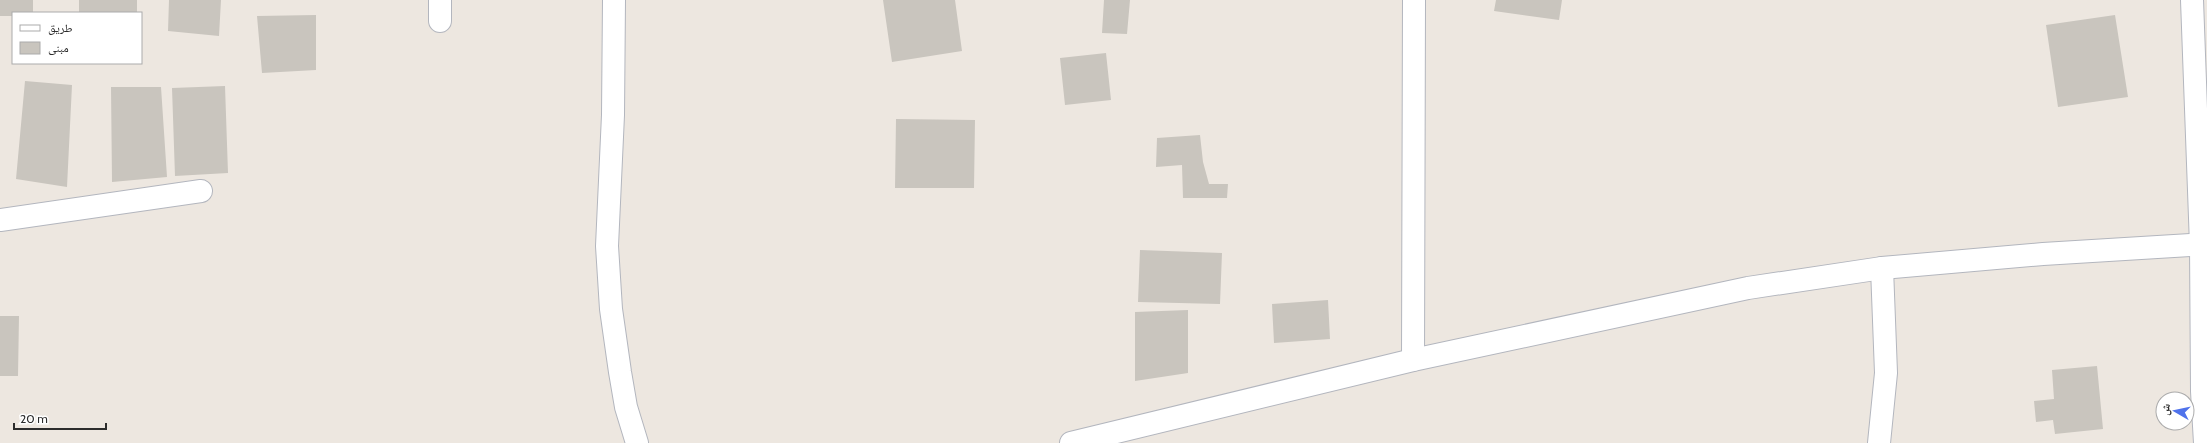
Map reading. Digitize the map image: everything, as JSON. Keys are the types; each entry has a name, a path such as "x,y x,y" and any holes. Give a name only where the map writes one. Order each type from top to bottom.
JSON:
{"street":[{"path":"440,0 440,22"},
{"path":"614,0 608,254 611,309 620,372 626,407 637,443"},
{"path":"1413,360 1414,0"},
{"path":"2192,0 2204,244 2202,391 2205,443"},
{"path":"0,220 201,191"},
{"path":"1071,443 1413,360 1748,288 1882,268 2043,254 2204,244"},
{"path":"1879,443 1886,373 1882,268"}],"building":[{"path":"0,0 33,0 33,12 12,12 12,16 0,16"},
{"path":"79,0 137,0 137,12 79,12"},
{"path":"169,0 221,0 219,36 168,31"},
{"path":"883,0 955,0 962,51 892,62"},
{"path":"1104,0 1130,0 1127,34 1102,33"},
{"path":"1496,0 1562,0 1559,20 1494,11"},
{"path":"316,15 316,70 262,73 257,16"},
{"path":"2115,15 2128,97 2058,107 2046,25"},
{"path":"1106,53 1111,100 1065,105 1060,58"},
{"path":"25,81 72,85 67,187 16,179"},
{"path":"225,86 228,173 175,176 172,88"},
{"path":"111,87 161,87 167,177 112,182"},
{"path":"896,119 975,120 974,188 895,188"},
{"path":"1200,135 1203,162 1209,184 1228,184 1227,198 1183,198 1182,165 1156,167 1157,138"},
{"path":"1140,250 1222,253 1220,304 1138,302"},
{"path":"1328,300 1330,339 1274,343 1272,304"},
{"path":"1188,310 1188,373 1135,381 1135,312"},
{"path":"0,316 19,316 18,376 0,376"},
{"path":"2097,366 2103,429 2055,434 2053,420 2036,422 2034,401 2054,399 2052,370"}]}
